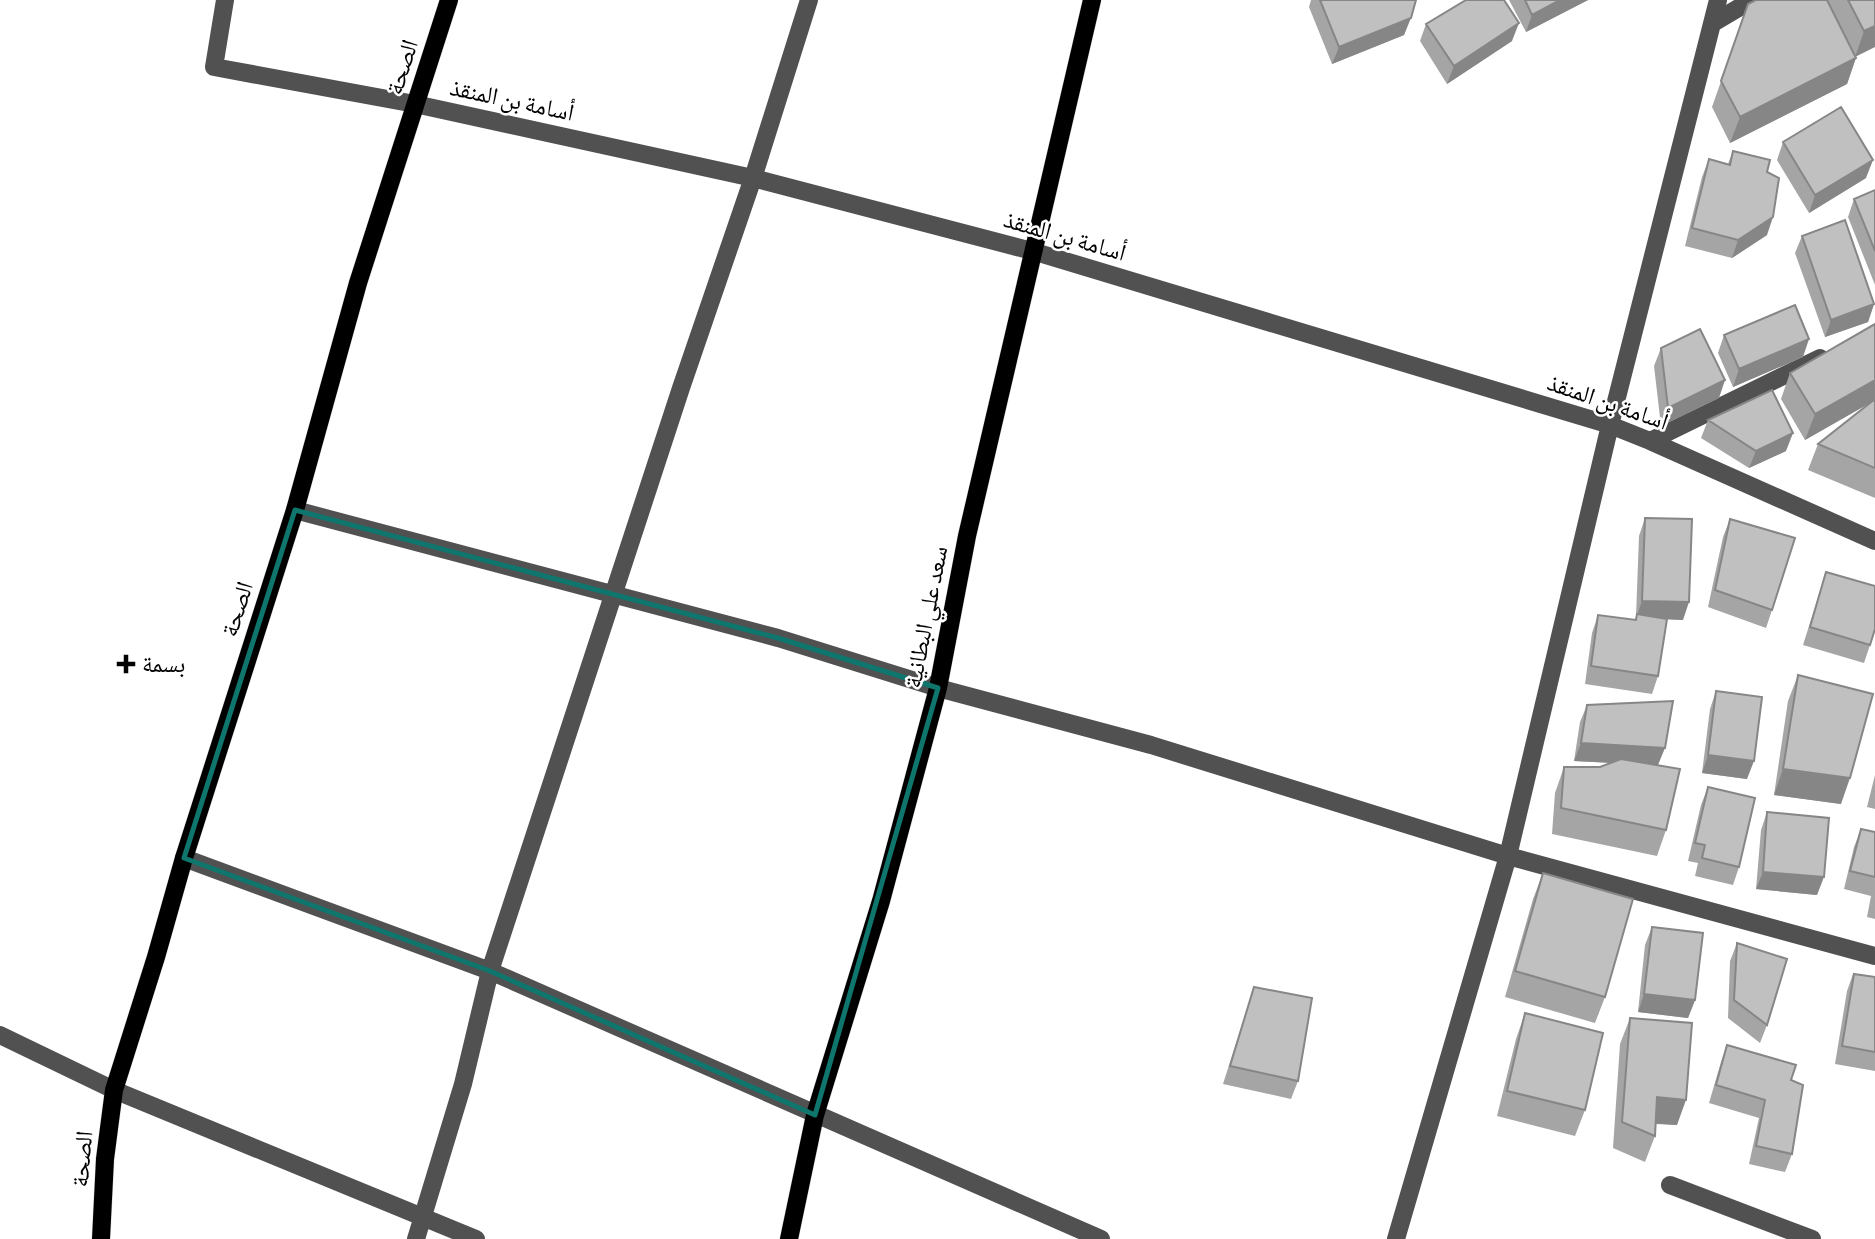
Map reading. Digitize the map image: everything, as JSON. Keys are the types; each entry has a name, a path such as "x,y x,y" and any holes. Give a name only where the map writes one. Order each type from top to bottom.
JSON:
{"main road":[{"name":"الصحة","path":"102,1239 106,1159 114,1090 184,858 295,510 358,283 449,0"},
{"name":"سعد علي البطانية","path":"789,1239 815,1115 881,901 938,688 967,536 1092,0"}],"street":[{"name":"أسامة بن المنقذ","path":"225,0 214,67 415,104 753,178 1032,251 1611,425 1875,541"},
{"path":"416,1239 463,1084 490,971 613,593 753,178 809,0"},
{"path":"1396,1239 1508,856 1611,425 1718,0"},
{"path":"1713,23 1752,0"},
{"path":"1650,441 1838,349"},
{"path":"295,510 778,638 938,688 1151,745 1508,856 1875,956"},
{"path":"184,858 490,971 1101,1239"},
{"path":"0,1035 114,1090 476,1239"},
{"path":"1670,1185 1812,1239"}],"highlighted area":[{"path":"295,510 778,638 938,688 815,1115 490,971 184,858"}],"building":[{"path":"1320,0 1416,0 1411,18 1339,47"},
{"path":"1466,0 1504,0 1519,23 1454,66 1426,24"},
{"path":"1525,0 1560,0 1532,15"},
{"path":"1756,0 1827,0 1856,58 1740,117 1721,81 1748,4"},
{"path":"1848,0 1875,0 1875,26 1864,31"},
{"path":"1841,107 1873,160 1815,195 1783,142"},
{"path":"1733,151 1770,160 1767,172 1779,178 1773,217 1738,240 1692,228 1709,159 1730,165"},
{"path":"1875,190 1875,251 1854,199"},
{"path":"1845,220 1874,304 1831,320 1802,236"},
{"path":"1795,305 1809,339 1739,369 1724,335"},
{"path":"1875,324 1875,380 1815,414 1790,373"},
{"path":"1700,329 1725,380 1668,408 1661,348"},
{"path":"1772,390 1793,433 1756,451 1708,420"},
{"path":"1875,399 1875,468 1818,444"},
{"path":"1645,518 1692,519 1689,602 1642,601"},
{"path":"1730,519 1795,538 1772,610 1715,590"},
{"path":"1826,572 1875,586 1875,629 1870,645 1810,627"},
{"path":"1637,614 1667,619 1658,676 1591,666 1598,615 1636,620"},
{"path":"1798,675 1873,694 1850,778 1783,769"},
{"path":"1716,691 1762,697 1754,761 1708,755"},
{"path":"1673,701 1665,748 1581,743 1587,705"},
{"path":"1621,759 1680,769 1666,830 1561,808 1564,767 1600,767"},
{"path":"1708,787 1755,798 1739,867 1702,858 1705,845 1695,843"},
{"path":"1767,812 1829,818 1824,877 1763,872"},
{"path":"1861,829 1875,832 1875,877 1850,871"},
{"path":"1543,873 1633,899 1605,997 1515,971"},
{"path":"1652,927 1703,933 1695,1000 1644,994"},
{"path":"1737,943 1787,959 1767,1025 1734,1000"},
{"path":"1854,974 1875,977 1875,1052 1842,1046"},
{"path":"1254,987 1312,998 1298,1081 1230,1066"},
{"path":"1525,1013 1603,1033 1585,1110 1507,1091"},
{"path":"1630,1018 1692,1023 1686,1100 1657,1097 1655,1136 1622,1122"},
{"path":"1727,1045 1796,1065 1791,1080 1803,1085 1792,1154 1756,1146 1765,1100 1716,1085"}],"place":[{"name":"بسمة","path":"126,664"}]}
